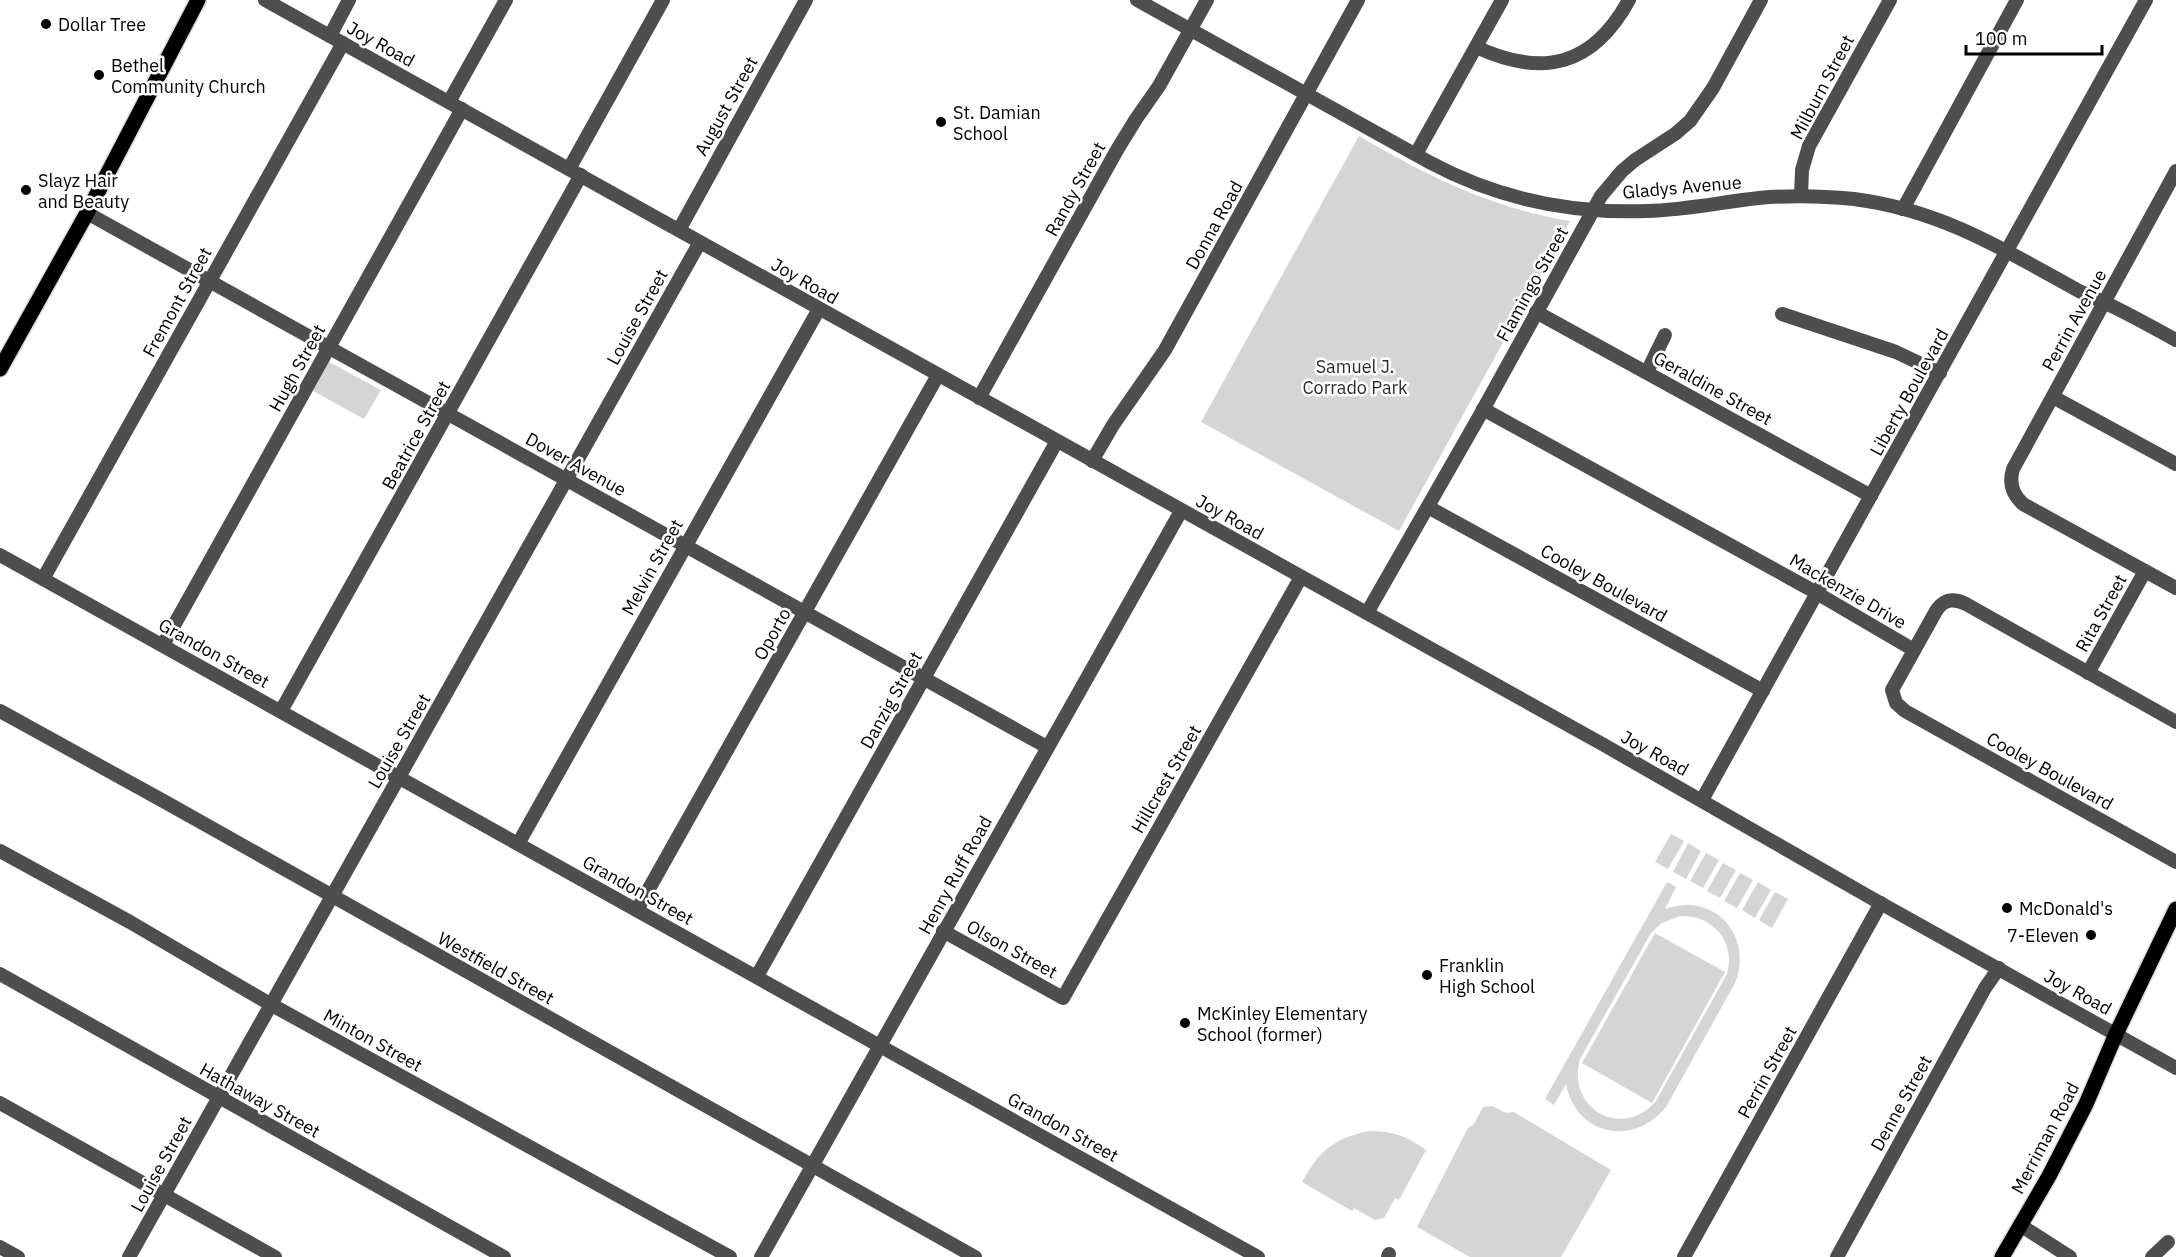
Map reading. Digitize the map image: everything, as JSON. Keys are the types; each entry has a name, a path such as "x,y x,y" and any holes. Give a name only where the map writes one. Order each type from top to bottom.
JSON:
{"main road":[{"path":"0,369 87,213 198,0"},
{"name":"Merriman Road","path":"2002,1257 2070,1136 2176,909"}],"street":[{"name":"Joy Road","path":"265,0 1702,800 2176,1068"},
{"path":"330,36 349,0"},
{"name":"Hugh Street","path":"163,645 329,347 455,106 506,0"},
{"name":"Beatrice Street","path":"281,711 448,414 663,0"},
{"name":"August Street","path":"679,230 806,0"},
{"name":"Gladys Avenue","path":"1137,0 1469,182 1505,194 1572,209 1593,210 1648,211 1760,198 1801,196 1855,200 1903,209 1953,225 2176,340"},
{"name":"Randy Street","path":"979,398 1117,150 1159,86 1207,0"},
{"name":"Donna Road","path":"1092,461 1113,425 1165,350 1358,0"},
{"path":"1416,154 1502,0"},
{"path":"1476,47 1512,61 1537,63 1561,60 1588,49 1607,34 1620,18 1629,0"},
{"name":"Flamingo Street","path":"1367,613 1607,187 1635,160 1669,139 1690,121 1713,87 1761,0"},
{"name":"Milburn Street","path":"1801,196 1802,170 1809,146 1890,0"},
{"path":"1903,209 2017,0"},
{"name":"Liberty Boulevard","path":"1702,800 2146,0"},
{"name":"Fremont Street","path":"44,579 343,43"},
{"name":"Perrin Avenue","path":"2145,571 2028,507 2019,500 2011,481 2013,468 2176,171"},
{"name":"Dover Avenue","path":"87,213 1047,747"},
{"name":"Louise Street","path":"129,1257 700,242"},
{"name":"Melvin Street","path":"518,844 819,309"},
{"name":"Geraldine Street","path":"1536,312 1872,496"},
{"path":"1782,314 1896,352 1940,373"},
{"path":"1647,372 1665,335"},
{"name":"Oporto","path":"637,910 938,375"},
{"path":"2053,397 2176,464"},
{"name":"Mackenzie Drive","path":"1483,409 1914,650 1939,607 1947,601 1954,600 1966,604 2176,722"},
{"name":"Danzig Street","path":"757,976 1057,441"},
{"name":"Cooley Boulevard","path":"1428,507 1763,692"},
{"name":"Henry Ruff Road","path":"761,1257 1181,511"},
{"name":"Grandon Street","path":"0,555 1258,1257"},
{"path":"2145,571 2176,588"},
{"name":"Rita Street","path":"2088,673 2145,571"},
{"name":"Hillcrest Street","path":"1063,998 1301,577"},
{"name":"Cooley Boulevard","path":"1914,650 1892,690 1893,697 1900,707 2176,862"},
{"name":"Westfield Street","path":"0,711 975,1257"},
{"name":"Minton Street","path":"0,851 130,922 270,1004 730,1257"},
{"name":"Perrin Street","path":"1684,1257 1881,903"},
{"name":"Olson Street","path":"944,931 1063,998"},
{"name":"Denne Street","path":"1837,1257 1985,988 1999,968"},
{"name":"Hathaway Street","path":"0,974 504,1257"},
{"path":"0,1103 275,1257"},
{"path":"2020,1226 2070,1257"},
{"path":"2152,1257 2168,1242"},
{"path":"0,1247 18,1257"}],"green space":[{"name":"Samuel J. Corrado Park","path":"1359,136 1410,165 1460,189 1512,208 1570,221 1399,531 1201,422"},
{"path":"329,362 381,390 364,419 313,391"},
{"path":"1671,834 1684,841 1668,869 1655,862"},
{"path":"1688,843 1701,851 1686,879 1673,872"},
{"path":"1706,853 1719,860 1703,888 1690,881"},
{"path":"1723,863 1736,870 1720,898 1707,891"},
{"path":"1740,873 1753,880 1737,908 1724,901"},
{"path":"1667,882 1676,887 1665,909 1683,905 1699,906 1714,912 1726,921 1739,949 1739,965 1735,983 1666,1107 1653,1120 1638,1128 1623,1131 1608,1130 1594,1125 1581,1115 1572,1102 1566,1084 1554,1105 1545,1099","holes":["1680,916 1692,917 1712,925 1725,941 1729,962 1727,974 1656,1101 1642,1113 1628,1118 1613,1118 1600,1113 1589,1104 1581,1092 1578,1077 1580,1059 1651,933 1662,923"]},
{"path":"1758,882 1771,890 1755,918 1742,910"},
{"path":"1775,892 1788,899 1772,928 1759,920"},
{"path":"1655,933 1725,972 1652,1103 1582,1063"},
{"path":"1492,1106 1506,1113 1514,1112 1611,1170 1561,1257 1470,1257 1417,1227 1468,1128 1474,1124 1483,1107"},
{"path":"1369,1131 1399,1135 1426,1150 1399,1200 1395,1198 1384,1218 1375,1220 1354,1208 1352,1211 1302,1182 1321,1154 1337,1142"}],"place":[{"name":"Dollar Tree","path":"46,24"},
{"name":"Bethel Community Church","path":"99,75"},
{"name":"St. Damian School","path":"941,122"},
{"name":"Slayz Hair and Beauty","path":"26,190"},
{"name":"McDonald's","path":"2007,908"},
{"name":"7-Eleven","path":"2091,935"},
{"name":"Franklin High School","path":"1427,975"},
{"name":"McKinley Elementary School (former)","path":"1185,1023"}]}
